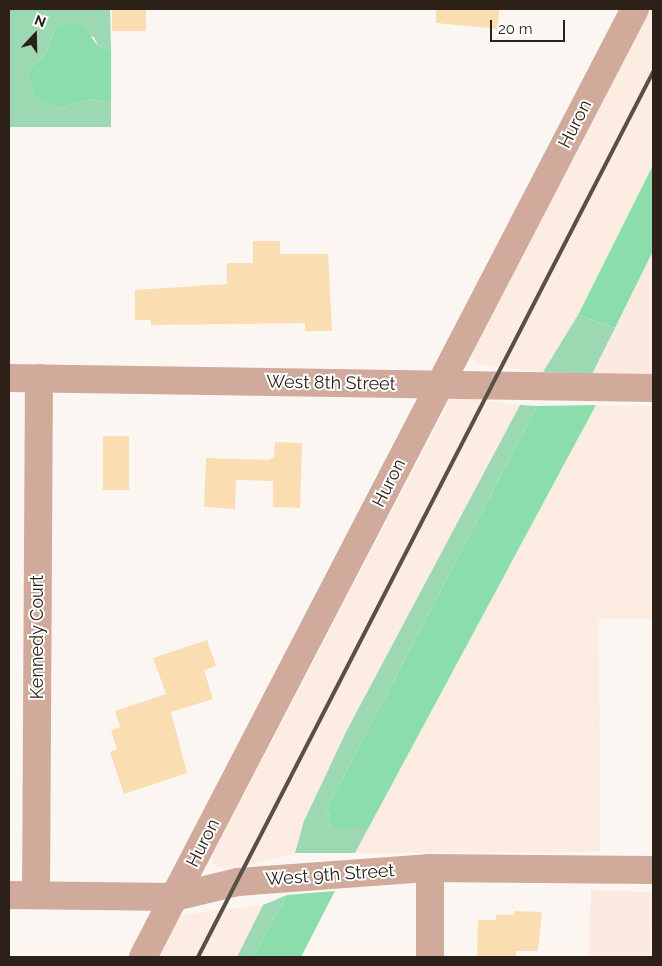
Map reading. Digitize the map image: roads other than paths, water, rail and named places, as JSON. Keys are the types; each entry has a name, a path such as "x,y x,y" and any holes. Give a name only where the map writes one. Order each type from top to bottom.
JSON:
{"street":[{"name":"Huron","path":"143,957 635,9"},
{"name":"West 8th Street","path":"9,378 653,388"},
{"name":"Kennedy Court","path":"36,895 38,378"},
{"name":"West 9th Street","path":"9,895 175,897 238,882 430,868 653,870"},
{"path":"430,868 430,957"}],"railway":[{"path":"198,957 653,72"}]}
